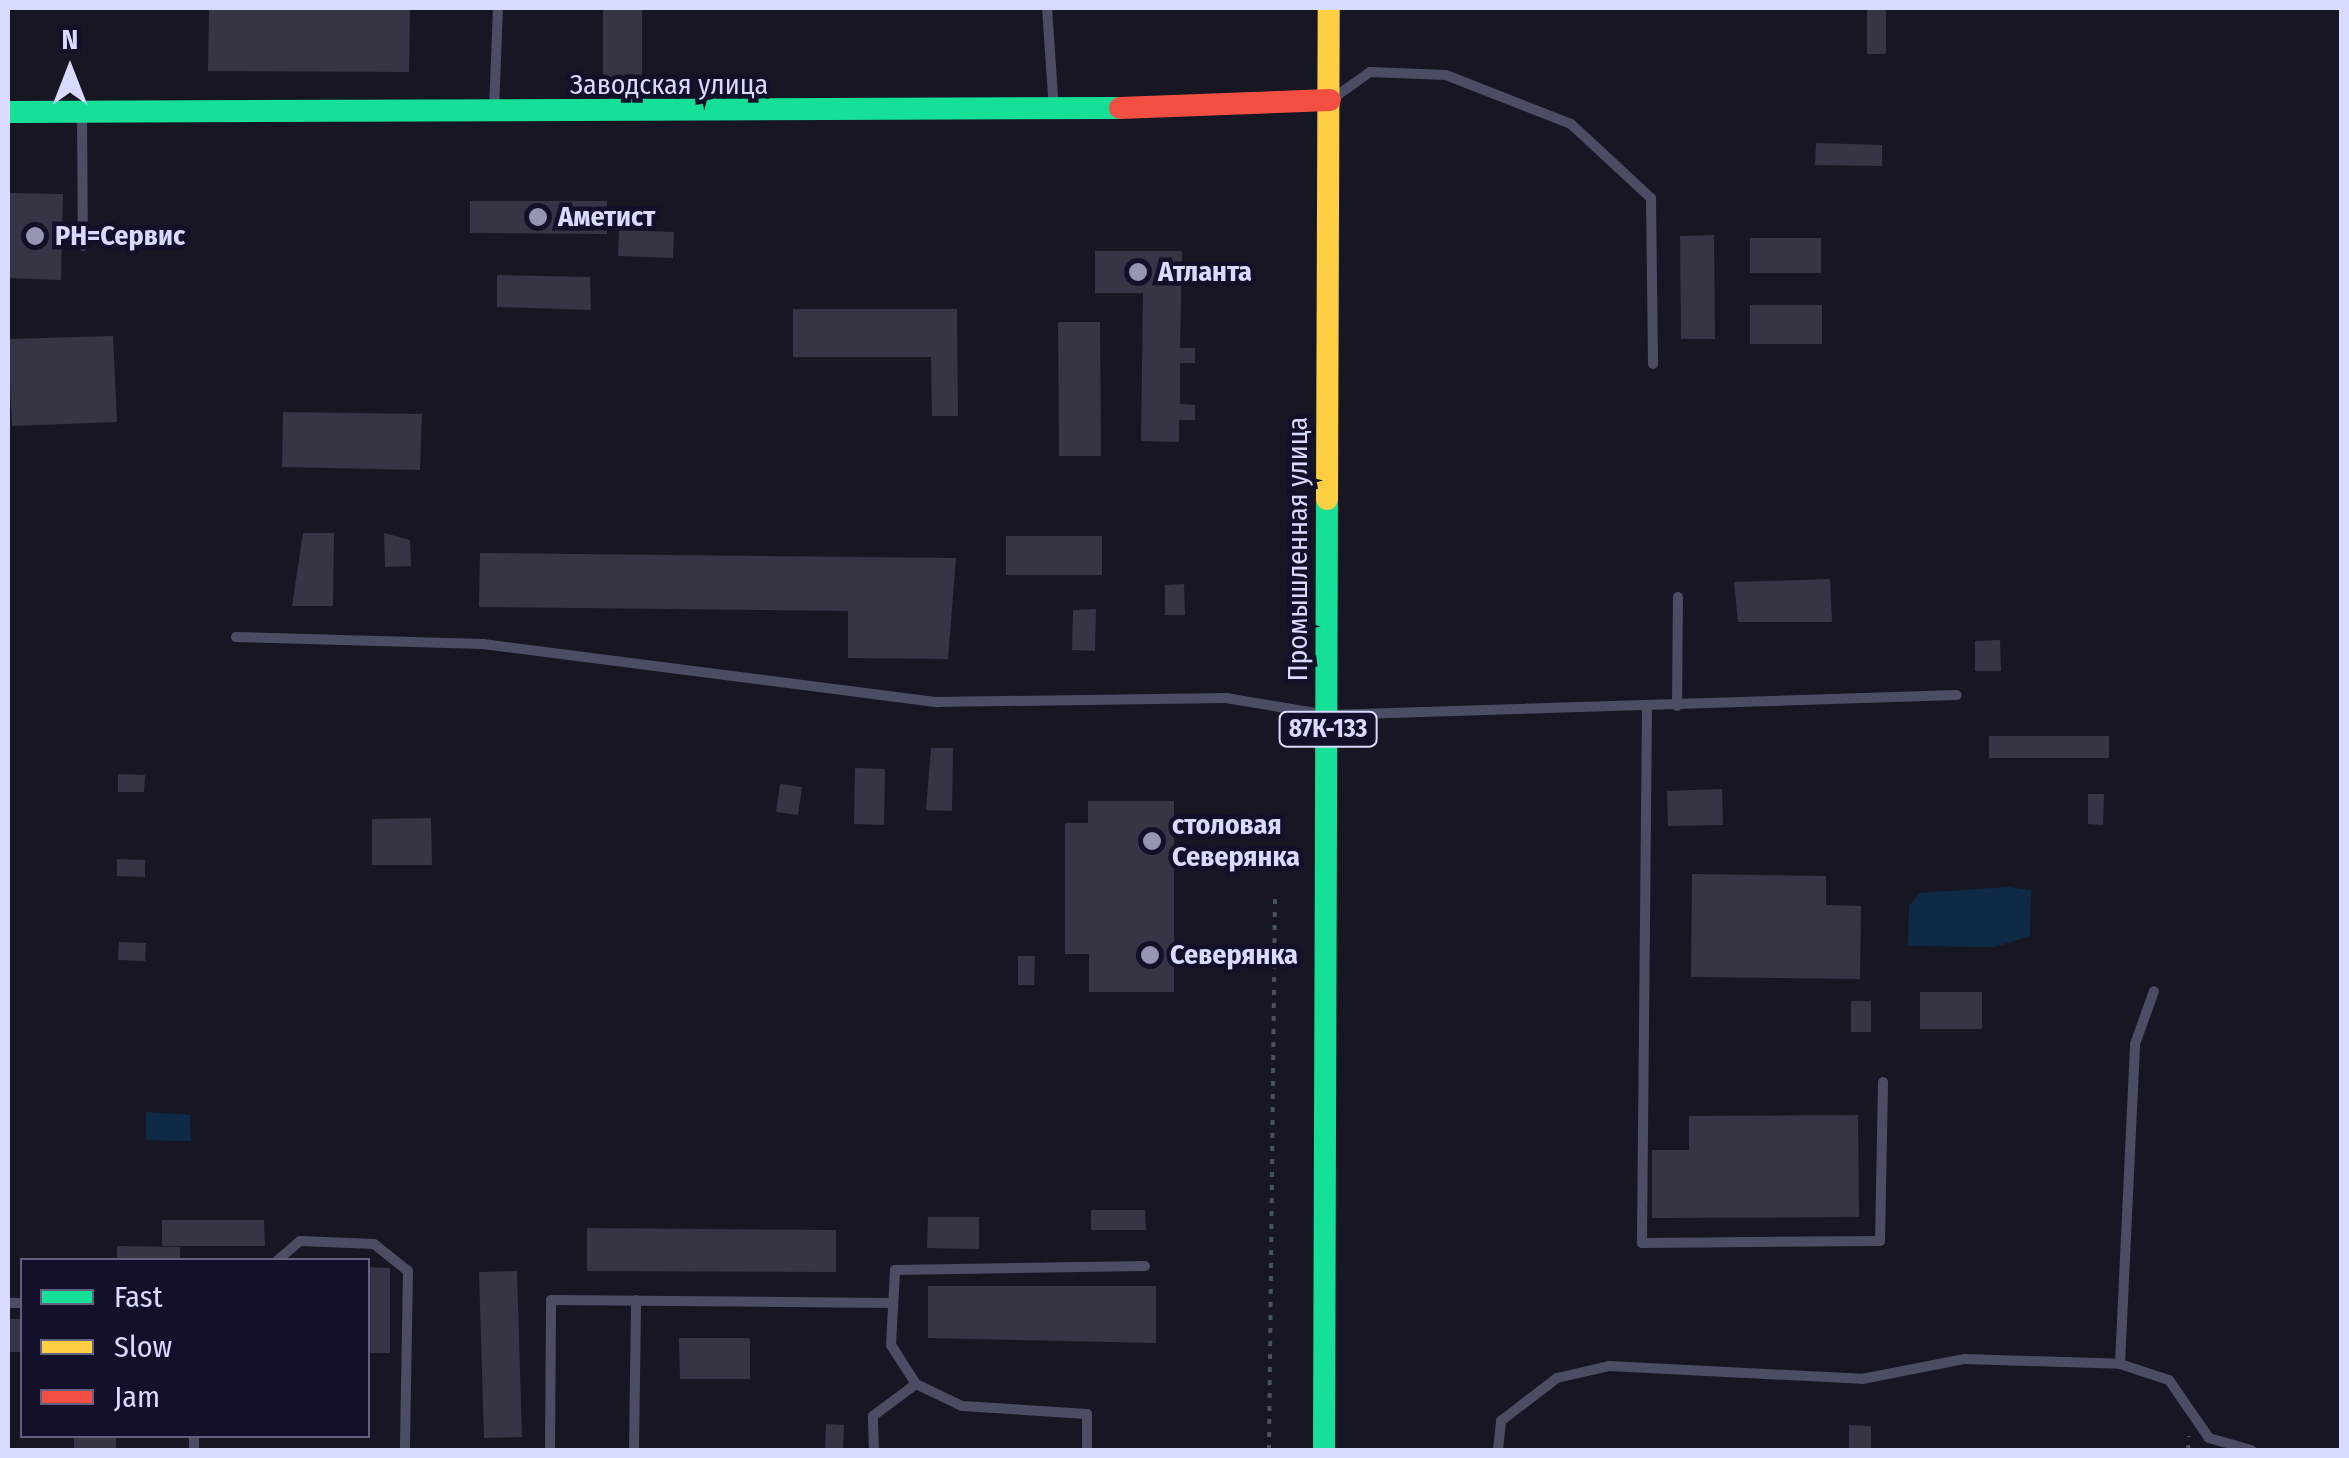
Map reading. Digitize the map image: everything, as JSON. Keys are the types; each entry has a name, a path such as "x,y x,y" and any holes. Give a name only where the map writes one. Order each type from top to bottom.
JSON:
{"main road":[{"name":"Промышленная улица","path":"1324,1450 1329,8"},
{"name":"Заводская улица","path":"8,112 493,116 1054,112 1330,100"}],"lane":[{"path":"493,116 498,8"},
{"path":"1046,8 1054,112"},
{"path":"1330,100 1370,72 1446,75 1571,124 1650,198 1653,364"},
{"path":"82,113 83,246"},
{"path":"1677,706 1678,597"},
{"path":"236,637 482,644 936,702 1226,698 1328,716 1957,695"},
{"path":"1647,708 1642,1243 1880,1241 1883,1082"},
{"path":"2120,1364 2136,1044 2154,991"},
{"path":"280,1258 300,1241 374,1244 408,1270 404,1450"},
{"path":"1087,1450 1087,1414 962,1406 916,1384 891,1344 894,1270 1145,1266"},
{"path":"550,1450 551,1300 893,1303"},
{"path":"634,1450 636,1300"},
{"path":"1498,1450 1502,1421 1557,1378 1609,1366 1862,1379 1965,1359 2120,1364 2169,1380 2209,1438 2251,1450"},
{"path":"874,1450 874,1416 916,1384"}],"path":[{"path":"1269,1450 1276,894"}],"water":[{"path":"2008,887 2031,890 2030,936 1995,947 1908,946 1909,906 1919,893"},
{"path":"146,1112 190,1115 191,1141 146,1140"}],"building":[{"path":"209,8 410,8 409,72 208,71"},
{"path":"603,8 642,8 642,94 603,94"},
{"path":"1867,9 1886,9 1886,54 1867,54"},
{"path":"1816,143 1882,145 1882,166 1815,165"},
{"name":"РН=Сервис","path":"8,193 63,194 61,280 8,278"},
{"name":"Аметист","path":"470,201 607,201 607,234 470,233"},
{"path":"619,230 674,232 673,258 618,256"},
{"path":"1714,235 1715,339 1681,339 1680,236"},
{"path":"1750,238 1821,238 1821,273 1750,273"},
{"path":"1095,251 1182,251 1180,348 1195,348 1195,363 1180,363 1180,404 1195,405 1195,420 1179,420 1179,442 1141,441 1143,293 1095,293"},
{"path":"497,275 590,277 591,310 497,307"},
{"path":"1750,305 1822,305 1822,344 1750,344"},
{"path":"793,309 957,309 958,416 932,416 931,357 793,357"},
{"path":"1058,322 1100,322 1101,456 1059,456"},
{"path":"113,336 117,422 12,426 8,339"},
{"path":"283,412 422,414 420,470 282,467"},
{"path":"303,533 334,533 333,606 292,606"},
{"path":"384,533 410,540 411,566 385,567"},
{"path":"1006,536 1102,536 1102,575 1006,575"},
{"path":"480,553 956,558 948,659 848,658 848,611 479,607"},
{"path":"1830,579 1832,622 1738,622 1734,582"},
{"path":"1184,584 1185,615 1165,615 1165,585"},
{"path":"1096,609 1095,651 1072,650 1073,610"},
{"path":"2000,640 2001,671 1975,671 1975,641"},
{"path":"1989,736 2109,736 2109,758 1989,758"},
{"path":"931,748 953,748 952,811 926,810"},
{"path":"855,768 885,769 884,825 854,824"},
{"path":"118,774 145,775 144,792 118,792"},
{"path":"780,784 802,787 798,815 776,812"},
{"path":"1722,789 1723,825 1668,826 1667,791"},
{"path":"2088,794 2104,794 2103,825 2088,824"},
{"path":"1088,801 1174,801 1174,992 1089,992 1089,954 1065,954 1065,823 1088,823"},
{"path":"431,818 432,865 372,865 372,819"},
{"path":"117,859 145,860 145,877 117,876"},
{"path":"1692,874 1826,876 1826,905 1861,906 1860,979 1691,977"},
{"path":"119,942 146,943 145,961 118,960"},
{"path":"1018,956 1035,956 1034,985 1018,985"},
{"path":"1920,992 1982,992 1982,1029 1920,1029"},
{"path":"1851,1001 1871,1001 1871,1032 1851,1032"},
{"path":"1858,1115 1859,1217 1652,1218 1652,1150 1689,1150 1689,1116"},
{"path":"1091,1210 1145,1210 1146,1230 1091,1230"},
{"path":"928,1217 979,1217 979,1249 927,1248"},
{"path":"162,1220 264,1220 265,1246 162,1246"},
{"path":"587,1228 836,1230 836,1272 587,1271"},
{"path":"117,1246 180,1247 180,1258 117,1258"},
{"path":"370,1267 390,1268 390,1353 370,1353"},
{"path":"517,1271 522,1437 484,1438 479,1272"},
{"path":"928,1286 1156,1286 1156,1343 928,1338"},
{"path":"8,1319 20,1319 20,1352 8,1352"},
{"path":"679,1338 750,1338 750,1379 680,1379"},
{"path":"826,1424 844,1425 843,1450 825,1450"},
{"path":"1849,1425 1871,1426 1871,1450 1849,1450"},
{"path":"74,1438 116,1438 116,1450 74,1450"}],"traffic: fast":[{"path":"8,112 1120,108"},
{"path":"1324,1450 1327,499"}],"traffic: slow":[{"path":"1327,499 1329,8"}],"traffic: jam":[{"path":"1120,108 1330,100"}],"place":[{"name":"Аметист","path":"538,217"},
{"name":"РН=Сервис","path":"35,236"},
{"name":"Атланта","path":"1138,272"},
{"name":"столовая Северянка","path":"1152,841"},
{"name":"Северянка","path":"1150,955"}]}
